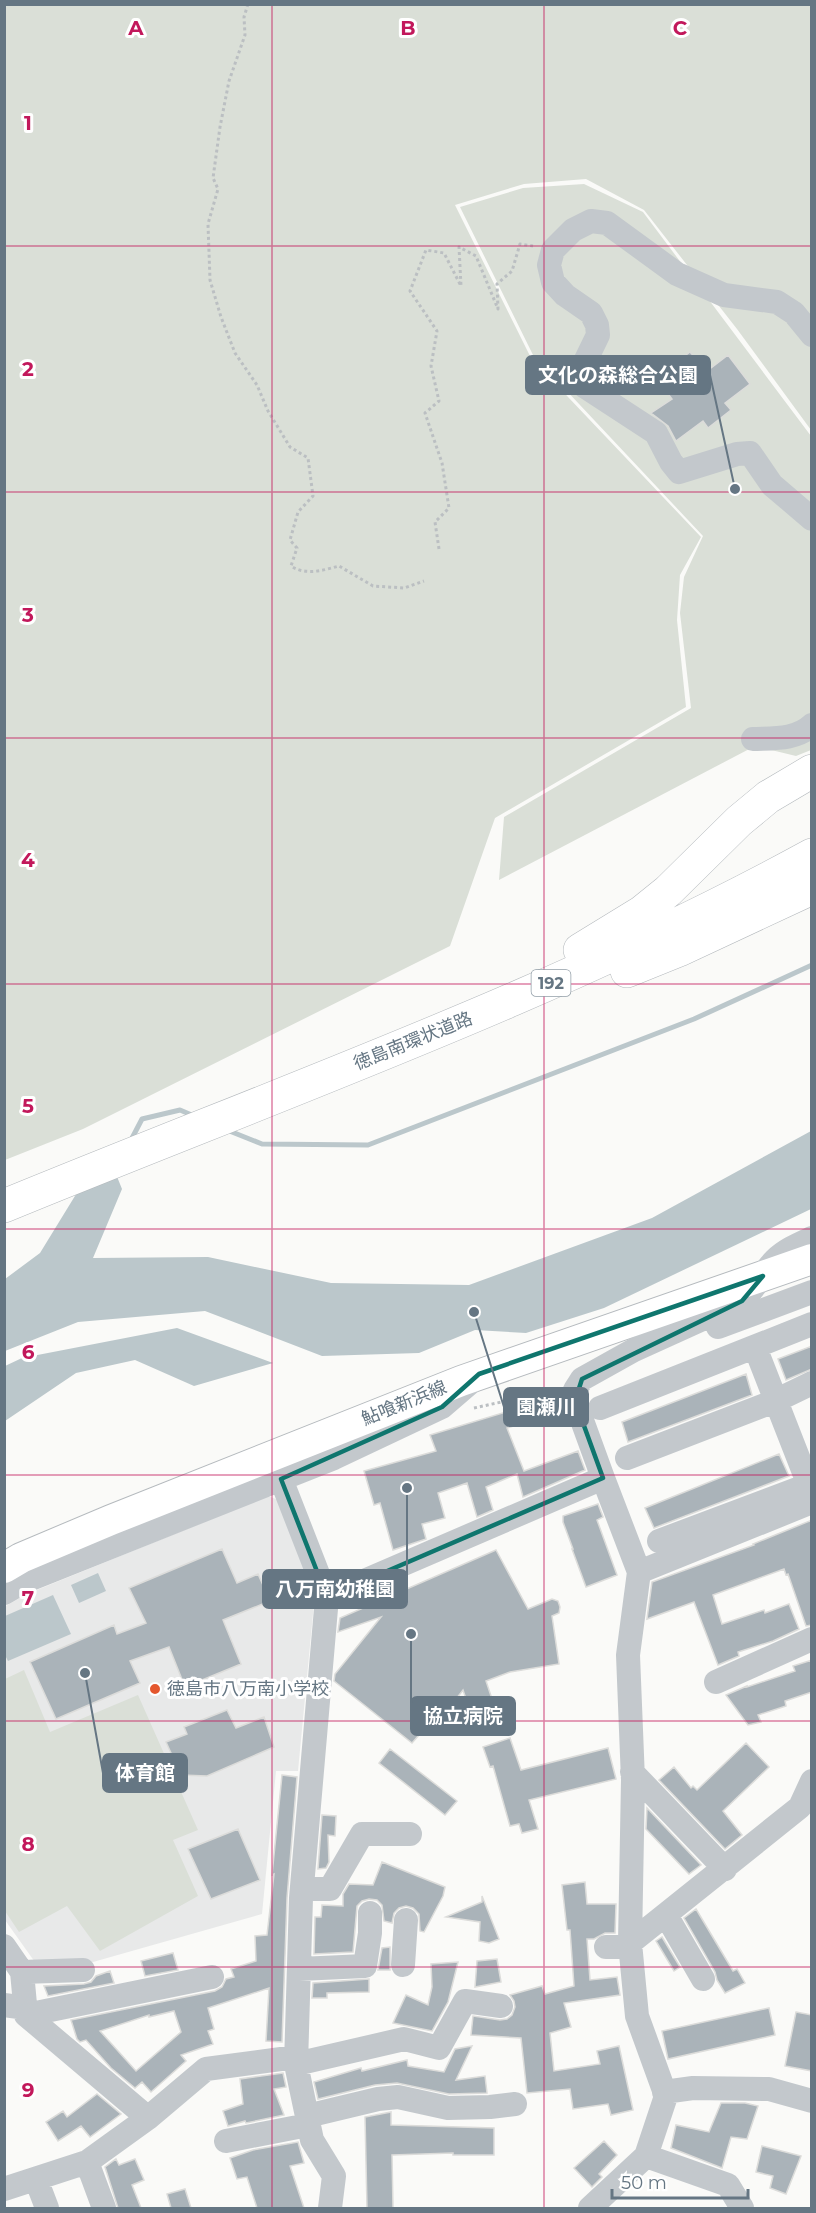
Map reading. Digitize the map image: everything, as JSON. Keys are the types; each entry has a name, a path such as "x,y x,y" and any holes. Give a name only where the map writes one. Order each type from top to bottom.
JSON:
{"highway":[{"path":"396,1048 551,966 642,912 668,891 746,815 768,797 812,771"},
{"name":"徳島南環状道路","path":"284,1101 396,1048 598,962 812,855"},
{"name":"徳島南環状道路","path":"16,1208 284,1101 510,1020 678,940 812,870"},
{"path":"510,1020 679,950 812,888"}],"main road":[{"name":"鮎喰新浜線","path":"4,1568 21,1558 111,1520 479,1374 812,1259"}],"street":[{"path":"812,335 794,313 777,302 724,295 677,274 607,223 591,221 582,225 573,230 553,250 549,265 553,282 565,295 591,313 597,325 598,334 582,368 584,386 656,433 671,462 679,472 737,454 750,453 772,485 812,519"},
{"path":"753,739 788,737 812,725"},
{"path":"590,2208 646,2156 666,2096 637,2016 630,1945 632,1772 628,1655 639,1572 575,1401 575,1390 582,1380 634,1350 742,1300 783,1252 812,1238"},
{"path":"582,1380 812,1292"},
{"path":"600,1408 812,1324"},
{"path":"754,1347 810,1493"},
{"path":"4,1593 23,1582 334,1458 442,1407 479,1374"},
{"path":"627,1458 775,1401 812,1383"},
{"path":"327,1597 603,1478"},
{"path":"281,1479 327,1597 302,1889 296,2060 312,2140 334,2176 330,2208"},
{"path":"659,1541 810,1493"},
{"path":"639,1572 810,1493"},
{"path":"716,1682 812,1639"},
{"path":"632,1772 725,1869"},
{"path":"606,1947 630,1945 725,1869 800,1807 812,1781"},
{"path":"302,1889 330,1889 362,1834 410,1834"},
{"path":"666,1916 703,1979"},
{"path":"299,1969 365,1966 370,1923 405,1928 403,1965"},
{"path":"4,1946 22,1972 19,2009"},
{"path":"22,1972 83,1970"},
{"path":"19,2009 212,1977"},
{"path":"7,2183 36,2180 87,2162 148,2118 206,2069 296,2060 404,2039 440,2048 465,2001 501,2006"},
{"path":"19,2009 148,2118"},
{"path":"664,2092 693,2088 769,2089 812,2101"},
{"path":"226,2141 378,2099 398,2097 406,2106 448,2108 493,2114 515,2104"},
{"path":"646,2156 728,2185 741,2208"},
{"path":"87,2162 104,2208"},
{"path":"36,2180 46,2208"}],"path":[{"path":"248,4 244,17 245,35 229,81 220,127 213,178 218,189 208,224 210,280 235,353 257,385 268,411 290,447 308,458 313,496 298,512 290,540 297,548 291,566 298,571 319,572 339,566 373,585 404,588 424,581"},
{"path":"439,549 435,522 449,508 442,463 426,413 439,401 430,366 437,332 410,291 426,250 444,253 461,286 459,247 476,256 498,309 497,284 512,271 520,244 553,250"}],"highlighted area":[{"path":"763,1276 742,1301 582,1379 575,1401 603,1478 327,1597 281,1479 442,1407 479,1374"}],"shaded area":[{"path":"5,5 811,5 811,430 737,329 644,210 586,179 524,184 455,205 531,358 701,537 680,575 677,620 686,707 495,818 450,946 83,1129 5,1160"},
{"path":"584,184 643,212 811,436 811,750 796,756 755,746 499,880 504,817 691,708 680,613 684,577 703,536 533,355 460,207 523,188"},
{"path":"811,1131 811,1209 604,1308 526,1333 475,1330 419,1353 322,1356 205,1311 78,1322 5,1351 5,1279 40,1253 105,1147 122,1189 93,1258 208,1257 331,1283 469,1285 652,1218"},
{"path":"177,1328 273,1363 194,1386 135,1360 76,1373 5,1421 5,1366 22,1358"},
{"name":"徳島市八万南小学校","path":"268,1496 281,1501 315,1593 298,1771 276,1771 262,1914 86,1964 37,1965 5,1920 4,1607 27,1594"},
{"path":"98,1573 106,1591 79,1603 71,1585"},
{"path":"53,1595 71,1634 8,1661 5,1655 5,1616"},
{"path":"24,1670 50,1732 138,1695 198,1830 173,1840 198,1896 100,1951 67,1906 19,1932 5,1911 5,1679"}],"building":[{"path":"690,352 707,371 728,355 750,384 725,403 731,410 708,428 703,421 676,441 668,426 651,413 672,399 656,378"},
{"path":"812,1346 812,1369 786,1380 778,1359"},
{"path":"746,1374 752,1395 628,1442 622,1422"},
{"path":"532,1404 537,1419 507,1428 524,1471 578,1451 585,1470 523,1497 517,1474 486,1487 493,1510 477,1517 467,1483 438,1493 445,1518 422,1524 426,1539 393,1550 380,1503 374,1505 364,1471 436,1451 430,1435"},
{"path":"779,1454 789,1476 654,1528 645,1508"},
{"path":"598,1504 603,1517 597,1520 617,1575 586,1587 563,1522 563,1516"},
{"path":"812,1520 812,1625 806,1626 788,1574 786,1575 784,1569 713,1595 722,1624 789,1604 799,1629 773,1641 738,1652 739,1656 718,1665 694,1602 647,1619 652,1582 754,1545"},
{"path":"222,1549 237,1583 258,1574 270,1601 223,1620 241,1664 185,1687 169,1647 130,1661 140,1683 56,1719 30,1662 114,1625 117,1634 146,1623 129,1588"},
{"path":"496,1550 528,1609 552,1599 558,1601 559,1613 552,1616 559,1664 510,1672 486,1681 495,1708 472,1716 463,1690 446,1712 442,1709 412,1743 334,1681 335,1674 381,1617 338,1632 340,1618"},
{"path":"812,1660 812,1692 785,1701 786,1706 758,1715 761,1722 748,1725 726,1695 795,1671 793,1666"},
{"path":"227,1710 236,1728 264,1717 274,1747 207,1776 181,1775 166,1742 187,1734 184,1727"},
{"path":"510,1738 521,1770 608,1748 616,1779 529,1800 538,1829 522,1833 519,1824 510,1826 493,1766 490,1767 483,1747"},
{"path":"746,1743 769,1767 723,1811 742,1835 725,1849 659,1780 674,1767 691,1788 693,1786 697,1790"},
{"path":"390,1749 457,1801 445,1815 379,1763"},
{"path":"282,1775 297,1777 287,1898 282,2042 266,2041 269,1988 208,2008 214,2029 208,2031 213,2044 181,2055 186,2061 151,2092 142,2082 135,2088 111,2068 86,2040 80,2042 77,2039 71,2020 215,1991 222,1987 226,1979 234,1977 231,1969 256,1961 255,1936 267,1935 274,1874 272,1875","holes":["174,2011 181,2032 136,2071 100,2031 149,2015 149,2017"]},
{"path":"647,1808 701,1865 689,1874 646,1829"},
{"path":"322,1815 336,1816 335,1836 328,1835 329,1862 326,1868 318,1869"},
{"path":"238,1829 260,1880 211,1899 188,1849"},
{"path":"382,1862 445,1887 443,1896 424,1932 420,1931 419,1914 413,1908 406,1906 399,1908 394,1913 392,1923 384,1921 382,1905 377,1900 369,1899 357,1906 353,1952 314,1954 315,1917 321,1917 322,1905 343,1906 343,1894 349,1884 373,1885"},
{"path":"585,1882 587,1904 616,1904 615,1933 605,1933 594,1939 587,1939 590,1980 617,1977 620,1995 564,2003 571,2027 550,2033 554,2071 600,2064 597,2051 619,2046 633,2110 611,2115 608,2104 573,2109 570,2089 527,2093 521,2038 471,2035 473,2016 500,2020 512,2015 515,2007 510,1995 542,1986 545,1994 574,1986 570,1930 567,1930 562,1885"},
{"path":"482,1896 499,1939 489,1943 479,1941 480,1922 446,1917 482,1902"},
{"path":"696,1909 733,1971 737,1969 745,1983 725,1993 684,1918"},
{"path":"662,1937 680,1967 674,1971 656,1941"},
{"path":"390,1947 390,1970 378,1970 382,1948"},
{"path":"173,1953 178,1970 145,1976 141,1961"},
{"path":"497,1959 501,1982 475,1987 477,1961"},
{"path":"458,1962 448,2002 432,2031 393,2023 406,1995 428,2005 432,1987 431,1964"},
{"path":"110,1971 114,1983 48,1996 44,1986 84,1984"},
{"path":"369,1979 369,1992 327,1993 327,1998 312,1998 313,1983"},
{"path":"769,2008 775,2035 668,2059 662,2031"},
{"path":"796,2012 812,2015 812,2071 785,2066"},
{"path":"472,2046 456,2080 485,2076 487,2093 449,2094 397,2083 375,2085 318,2099 314,2082 361,2068 362,2071 407,2060 408,2066 444,2072 455,2049"},
{"path":"283,2073 286,2087 274,2089 284,2115 228,2126 223,2111 243,2104 240,2079"},
{"path":"97,2094 121,2114 90,2137 81,2126 58,2141 46,2122 63,2111 67,2117"},
{"path":"721,2103 745,2103 758,2106 747,2139 731,2137 722,2168 671,2148 676,2125 709,2132"},
{"path":"391,2112 391,2125 494,2128 494,2155 453,2155 453,2153 392,2155 393,2208 367,2208 365,2117"},
{"path":"604,2141 617,2155 599,2174 602,2177 592,2187 574,2168"},
{"path":"298,2142 304,2163 290,2166 304,2208 257,2208 247,2177 237,2179 230,2158 253,2150"},
{"path":"762,2146 801,2156 786,2194 770,2188 773,2176 756,2172"},
{"path":"116,2159 119,2165 135,2159 144,2180 132,2185 141,2208 118,2208 105,2167"},
{"path":"185,2189 191,2208 171,2208 167,2194"}],"waterway":[{"path":"227,1130 262,1144 368,1145 694,1019 812,965"},
{"path":"130,1142 142,1119 180,1110 194,1116"}],"place":[{"name":"文化の森総合公園","path":"735,489"},
{"name":"園瀬川","path":"474,1312"},
{"name":"八万南幼稚園","path":"407,1488"},
{"name":"協立病院","path":"411,1634"},
{"name":"体育館","path":"85,1673"},
{"name":"徳島市八万南小学校","path":"155,1689"}]}
